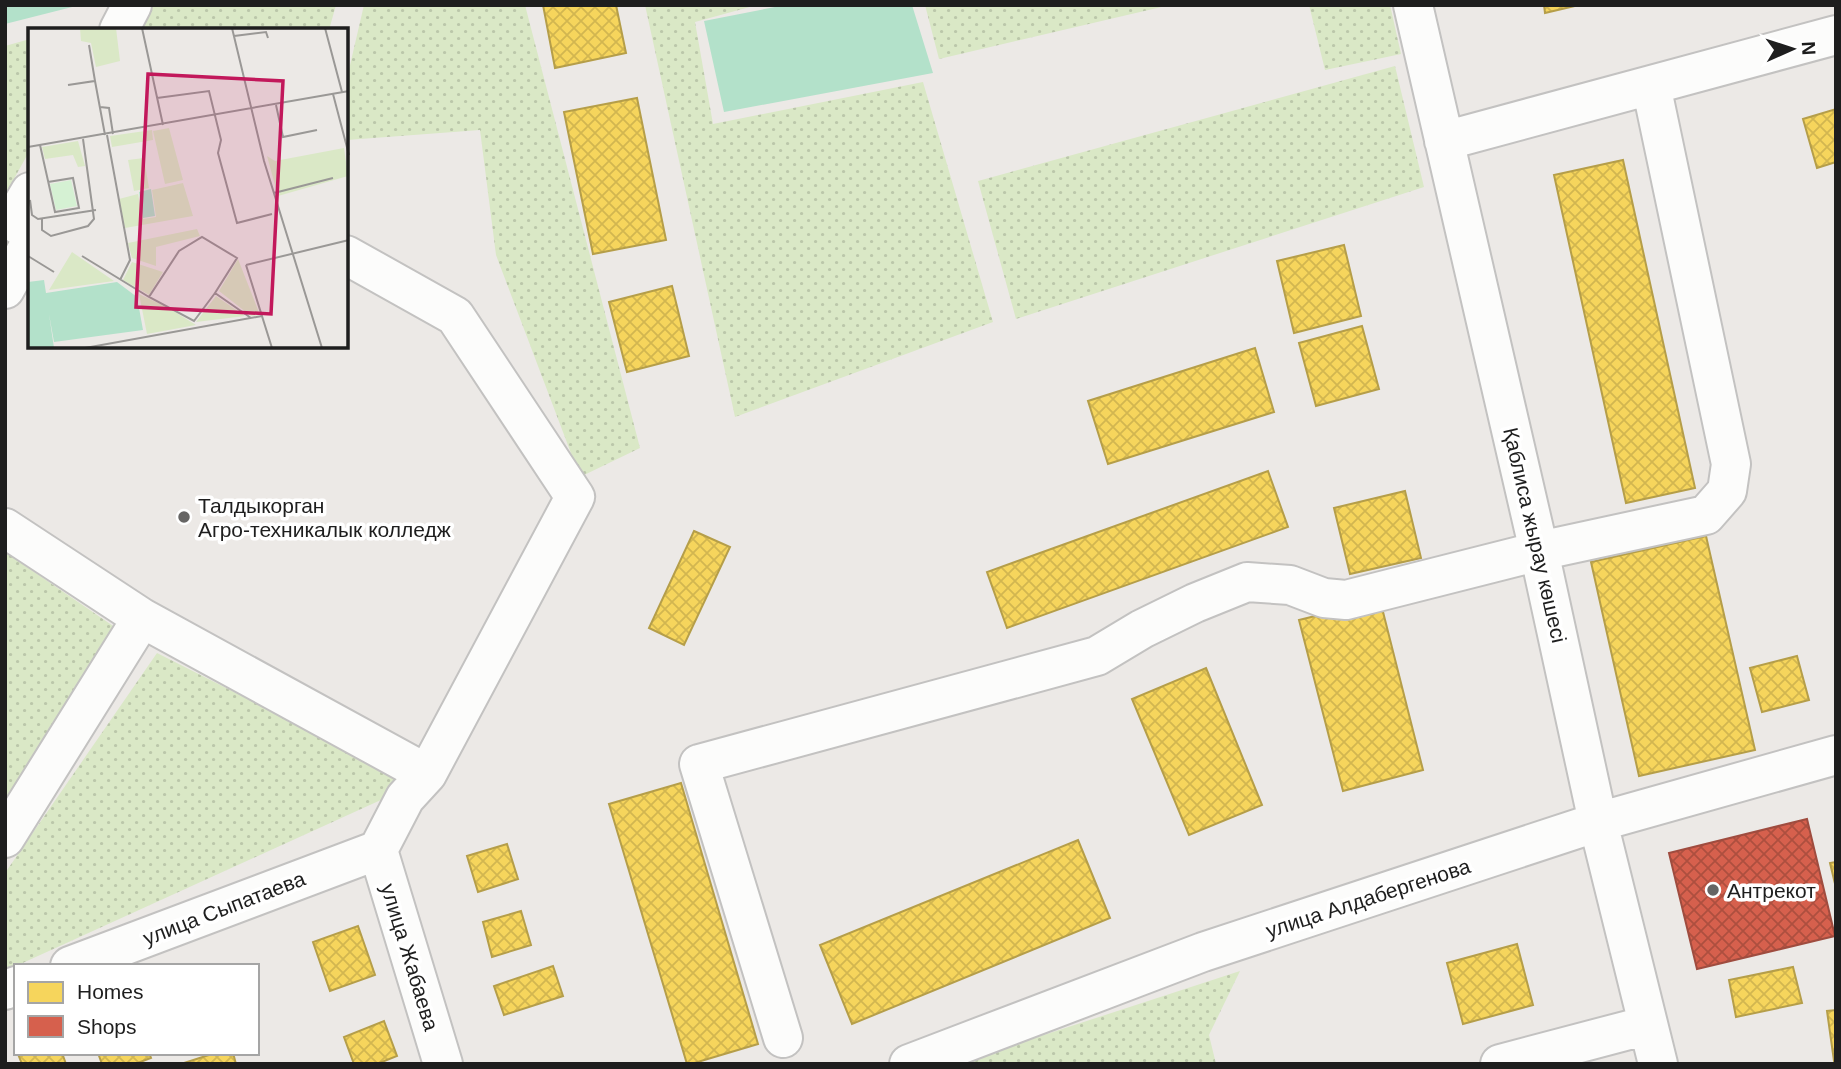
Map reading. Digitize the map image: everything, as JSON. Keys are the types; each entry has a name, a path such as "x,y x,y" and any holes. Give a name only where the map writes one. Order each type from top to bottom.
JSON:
{"street":[{"path":"120,28 132,5"},
{"name":"Қаблиса жырау көшесі","path":"1413,5 1539,551 1598,822 1658,1064"},
{"path":"1444,141 1836,34"},
{"path":"783,1038 699,764 1097,656 1142,629 1247,582 1290,585 1324,598 1346,600 1539,551 1706,515 1727,491 1731,464 1651,85"},
{"path":"28,195 13,221 28,232"},
{"path":"5,289 28,248"},
{"path":"348,255 455,316 575,497 426,774 405,798 378,850"},
{"path":"5,528 142,618 426,774"},
{"path":"5,838 142,618"},
{"name":"улица Алдабергенова","path":"909,1064 957,1055 1203,952 1598,822 1836,755"},
{"name":"улица Сыпатаева","path":"75,964 378,850"},
{"name":"улица Жабаева","path":"378,850 443,1064"},
{"path":"1500,1064 1648,1025"}],"green space":[{"path":"5,5 80,5 5,24"},
{"path":"148,5 336,5 330,28 136,28"},
{"path":"364,5 525,5 640,448 580,477 496,255 480,130 348,140 348,74"},
{"path":"645,5 757,5 695,22 713,124 923,82 993,322 735,417"},
{"path":"785,5 912,5 933,73 724,112 704,21"},
{"path":"925,5 1170,5 939,59"},
{"path":"1309,5 1390,5 1401,54 1325,70"},
{"path":"28,40 28,154 5,195 5,46"},
{"path":"1395,66 1424,187 1016,319 978,181"},
{"path":"5,552 119,630 5,817"},
{"path":"157,653 416,784 20,964 14,964 14,967 5,971 5,873"},
{"path":"1240,971 1209,1035 1216,1064 955,1064"}],"building: Homes":[{"path":"543,5 616,5 626,53 555,68"},
{"path":"1544,5 1579,5 1545,13"},
{"path":"637,98 666,240 593,254 564,112"},
{"path":"1836,109 1836,162 1817,168 1803,119"},
{"path":"1623,160 1695,488 1626,503 1554,175"},
{"path":"1344,245 1361,316 1294,333 1277,261"},
{"path":"672,286 689,356 627,372 609,302"},
{"path":"1362,326 1379,389 1316,406 1299,343"},
{"path":"1255,348 1274,412 1108,464 1088,401"},
{"path":"1268,471 1288,527 1007,628 987,572"},
{"path":"1405,491 1421,558 1350,574 1334,508"},
{"path":"694,531 730,547 684,645 649,628"},
{"path":"1706,536 1755,750 1639,776 1591,562"},
{"path":"1380,600 1423,770 1343,791 1299,620"},
{"path":"1797,656 1809,700 1762,712 1750,668"},
{"path":"1206,668 1262,805 1189,835 1132,699"},
{"path":"681,783 758,1044 691,1064 687,1064 609,804"},
{"path":"1078,840 1110,918 852,1024 820,945"},
{"path":"507,844 518,879 478,892 467,856"},
{"path":"1836,862 1836,888 1830,863"},
{"path":"521,911 531,945 492,957 483,922"},
{"path":"358,926 375,975 330,991 313,942"},
{"path":"1517,944 1533,1005 1463,1024 1447,963"},
{"path":"553,966 563,996 504,1015 494,986"},
{"path":"1793,967 1802,1003 1736,1017 1729,980"},
{"path":"1836,1010 1836,1061 1834,1061 1827,1011"},
{"path":"384,1021 397,1056 377,1064 354,1064 344,1037"},
{"path":"18,1055 63,1055 66,1064 22,1064"},
{"path":"99,1055 150,1055 151,1058 135,1064 102,1064"},
{"path":"209,1055 234,1055 236,1064 181,1064"}],"building: Shops":[{"path":"1807,819 1835,936 1697,969 1669,853"}],"place":[{"name":"Талдыкорган Агро-техникалык колледж","path":"184,517"},
{"name":"Антрекот","path":"1713,890"}]}
